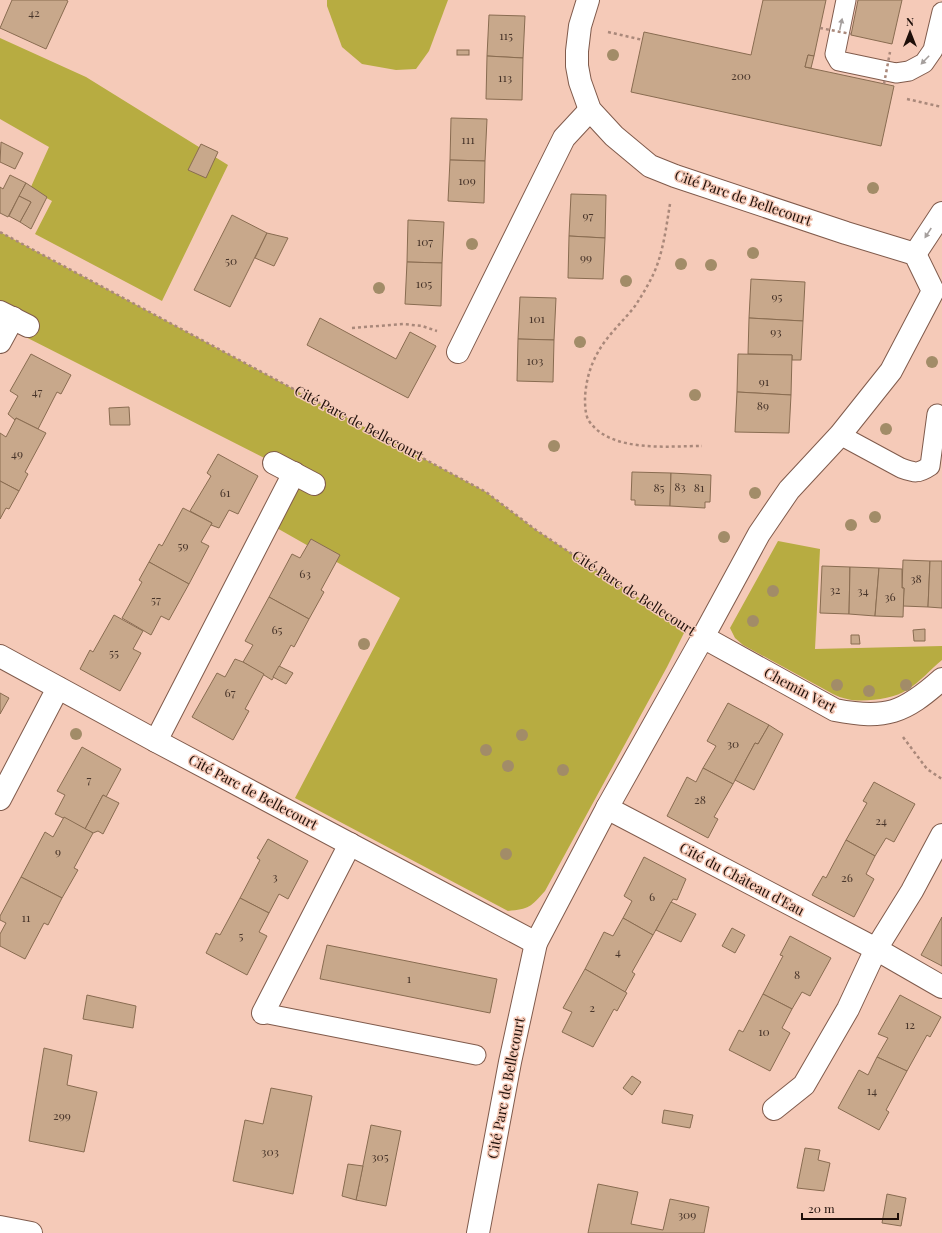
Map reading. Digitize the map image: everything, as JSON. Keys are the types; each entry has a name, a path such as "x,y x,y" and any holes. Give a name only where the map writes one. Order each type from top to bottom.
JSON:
{"street":[{"name":"Cité Parc de Bellecourt","path":"478,1233 510,1062 536,943 607,808 759,534 789,490 840,434 891,371 938,289 915,254 846,233 675,176 650,166 614,136 590,110 580,82 577,66 580,26 588,0"},
{"path":"462,345 564,138 590,110"},
{"path":"915,254 942,213"},
{"path":"0,342 13,319"},
{"path":"274,463 314,484"},
{"path":"156,741 294,473"},
{"name":"Chemin Vert","path":"703,637 835,710 858,715 885,714 911,704 942,679"},
{"name":"Cité Parc de Bellecourt","path":"0,656 156,741 536,943"},
{"path":"0,799 58,688"},
{"name":"Cité du Château d'Eau","path":"607,808 876,949 942,987"},
{"path":"774,1109 804,1085 848,1009 876,949 912,892 942,835"},
{"path":"263,1013 350,844"},
{"path":"0,1227 31,1233"}],"lane":[{"path":"846,0 845,33 835,54 839,61 885,77 896,73 909,71 924,63 934,50 942,12"},
{"path":"840,434 901,468 912,472 922,472 930,466 937,414"},
{"path":"263,1013 476,1056"}],"path":[{"path":"580,26 643,40"},
{"path":"820,28 845,33"},
{"path":"885,77 890,52"},
{"path":"900,98 942,107"},
{"path":"675,176 662,247 652,276 635,306 609,336 596,356 586,380 585,403 588,420 601,434 620,442 646,446 702,446"},
{"name":"Cité Parc de Bellecourt","path":"0,232 486,492 536,530 652,608 686,630 703,637"},
{"path":"352,328 403,324 422,326 462,345"},
{"path":"885,714 927,769 942,779"}],"shaded area":[{"path":"327,0 448,0 429,51 416,69 396,70 362,64 342,47 327,6"},
{"path":"0,38 86,77 228,165 162,301 35,234 52,201 30,189 49,147 0,119"},
{"path":"0,232 486,492 536,530 686,629 667,667 545,891 533,904 525,908 508,911 295,798 400,598 268,523 294,473 0,324"},
{"path":"778,541 820,549 815,649 942,646 942,660 907,690 886,698 861,701 843,698 833,694 743,645 735,638 730,628"}],"building":[{"path":"12,0 68,1 46,49 0,28"},
{"path":"763,0 826,0 814,56 808,55 805,67 894,86 881,146 631,92 644,32 751,55"},
{"path":"858,0 902,0 892,44 851,35"},
{"path":"489,15 525,16 523,58 487,56"},
{"path":"457,50 469,50 469,55 457,55"},
{"path":"808,55 814,56 811,68 805,67"},
{"path":"487,56 523,58 522,100 486,99"},
{"path":"451,118 487,119 485,161 450,160"},
{"path":"1,142 23,153 15,169 0,162"},
{"path":"201,144 218,152 206,178 188,170"},
{"path":"450,160 485,161 484,203 448,201"},
{"path":"10,175 26,183 8,217 0,213 0,187 3,189"},
{"path":"26,183 47,197 31,229 20,222 31,202 19,196"},
{"path":"571,194 606,195 605,238 569,236"},
{"path":"19,196 31,202 20,222 9,216"},
{"path":"232,215 267,233 230,307 194,290"},
{"path":"408,220 444,222 442,263 407,262"},
{"path":"267,233 288,238 274,266 255,258"},
{"path":"569,236 605,238 603,279 568,278"},
{"path":"407,262 442,263 441,306 405,304"},
{"path":"751,279 805,282 803,321 749,318"},
{"path":"520,297 556,298 554,340 518,339"},
{"path":"320,318 396,359 410,332 436,346 408,398 307,345"},
{"path":"749,318 803,321 801,360 792,360 792,355 748,354"},
{"path":"518,339 554,340 553,382 517,381"},
{"path":"31,354 71,375 61,394 57,392 38,429 16,418 15,420 8,414 18,396 10,391"},
{"path":"738,354 792,355 791,395 737,392"},
{"path":"737,392 791,395 789,433 735,432"},
{"path":"129,407 130,425 110,425 109,408"},
{"path":"16,418 46,433 25,472 28,474 19,491 0,481 0,433 6,437"},
{"path":"218,454 258,476 238,514 229,510 219,528 211,525 212,523 190,511 211,476 207,473"},
{"path":"632,472 671,473 670,506 635,505 635,500 631,500"},
{"path":"671,473 711,475 710,502 705,502 705,508 670,506"},
{"path":"0,481 19,491 9,509 6,508 0,519"},
{"path":"183,508 212,523 201,542 209,546 189,584 149,562 159,544 162,546"},
{"path":"311,539 340,555 321,590 324,592 309,619 269,597 292,554 300,558"},
{"path":"903,560 930,561 928,607 903,606"},
{"path":"930,561 942,561 942,608 928,607"},
{"path":"149,562 189,584 169,620 161,616 151,635 122,618 142,582 139,580"},
{"path":"822,566 850,567 849,614 820,613"},
{"path":"850,567 879,568 875,616 849,614"},
{"path":"879,568 902,569 902,588 904,588 903,617 875,616"},
{"path":"269,597 309,619 294,647 291,645 272,680 243,662 253,645 245,641"},
{"path":"114,615 143,631 133,649 141,653 120,691 80,669 90,650 93,652"},
{"path":"925,629 925,641 914,641 913,630"},
{"path":"851,635 859,635 860,644 851,644"},
{"path":"235,659 264,674 245,709 249,711 233,740 192,717 217,673 225,677"},
{"path":"279,666 293,673 286,684 273,677"},
{"path":"0,693 9,698 0,714"},
{"path":"728,703 769,725 758,744 755,743 733,784 703,768 716,746 707,741"},
{"path":"769,725 783,734 754,790 735,780 755,743 758,744"},
{"path":"82,747 121,769 106,797 103,795 85,829 55,814 65,795 57,791"},
{"path":"703,768 733,784 714,817 718,819 708,838 667,816 687,777 696,782"},
{"path":"874,782 915,804 894,842 886,838 875,856 846,840 867,803 863,801"},
{"path":"103,795 119,803 103,834 98,831 93,833 85,829"},
{"path":"64,817 93,833 74,868 78,870 62,898 21,877 45,832 53,837"},
{"path":"268,839 308,861 288,899 279,894 269,913 240,898 260,860 257,858"},
{"path":"846,840 875,856 866,874 874,879 854,917 812,895 823,876 826,878"},
{"path":"644,857 686,879 677,900 673,899 653,935 623,918 632,901 624,896"},
{"path":"21,877 62,898 48,925 44,923 25,959 0,946 0,934 6,923 0,920 0,916"},
{"path":"240,898 269,913 259,932 267,936 247,975 206,953 216,933 220,935"},
{"path":"671,902 696,914 681,942 656,930"},
{"path":"942,917 942,966 921,955"},
{"path":"623,918 653,935 632,972 635,974 625,992 585,969 604,932 613,936"},
{"path":"732,928 745,935 735,953 722,946"},
{"path":"790,936 831,958 810,996 802,992 792,1009 763,994 783,956 780,955"},
{"path":"327,945 497,979 490,1013 320,979"},
{"path":"585,969 627,993 617,1011 614,1009 593,1047 562,1032 572,1012 563,1008"},
{"path":"763,994 792,1009 782,1028 790,1033 770,1071 729,1050 739,1030 743,1032"},
{"path":"87,995 136,1006 133,1028 83,1019"},
{"path":"900,995 941,1017 930,1037 927,1035 907,1071 877,1057 888,1038 878,1034"},
{"path":"44,1048 72,1055 67,1085 97,1092 84,1152 29,1141"},
{"path":"877,1057 907,1071 886,1110 889,1112 879,1130 838,1108 859,1070 868,1075"},
{"path":"632,1076 641,1082 632,1095 623,1088"},
{"path":"271,1088 312,1096 293,1194 233,1181 245,1120 263,1124"},
{"path":"664,1110 693,1115 690,1128 662,1123"},
{"path":"371,1125 401,1131 386,1206 356,1200"},
{"path":"805,1148 820,1150 818,1160 830,1163 824,1191 797,1188"},
{"path":"348,1164 363,1166 356,1200 342,1196"},
{"path":"598,1184 638,1192 631,1224 663,1230 670,1199 709,1207 704,1233 588,1233"},
{"path":"887,1194 906,1198 901,1226 882,1223"}]}
